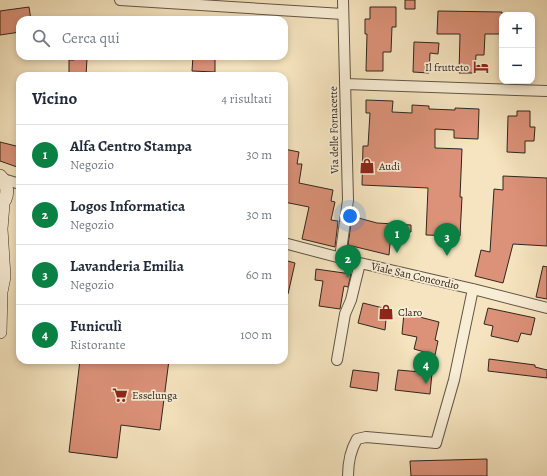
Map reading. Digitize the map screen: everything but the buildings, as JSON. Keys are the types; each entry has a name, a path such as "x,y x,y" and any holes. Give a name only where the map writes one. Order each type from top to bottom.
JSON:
{"street":[{"path":"120,0 343,14"},
{"name":"Via delle Fornacette","path":"340,258 348,200 343,0"},
{"path":"345,84 547,91"},
{"path":"2,178 16,183"},
{"path":"0,332 0,291 4,277 1,205 7,194 6,184 2,178"},
{"name":"Viale San Concordio","path":"288,245 547,308"},
{"path":"337,360 345,314 351,300 360,263"},
{"path":"348,476 351,448 357,439 366,437 436,443 454,380 473,289"}],"place":[{"name":"Il frutteto","path":"481,67"},
{"name":"Audi","path":"367,166"},
{"name":"Alfa Centro Stampa","path":"397,253"},
{"name":"Lavanderia Emilia","path":"447,256"},
{"name":"Logos Informatica","path":"348,278"},
{"name":"Claro","path":"386,312"},
{"name":"Funiculì","path":"426,384"},
{"name":"Esselunga","path":"120,395"}]}
